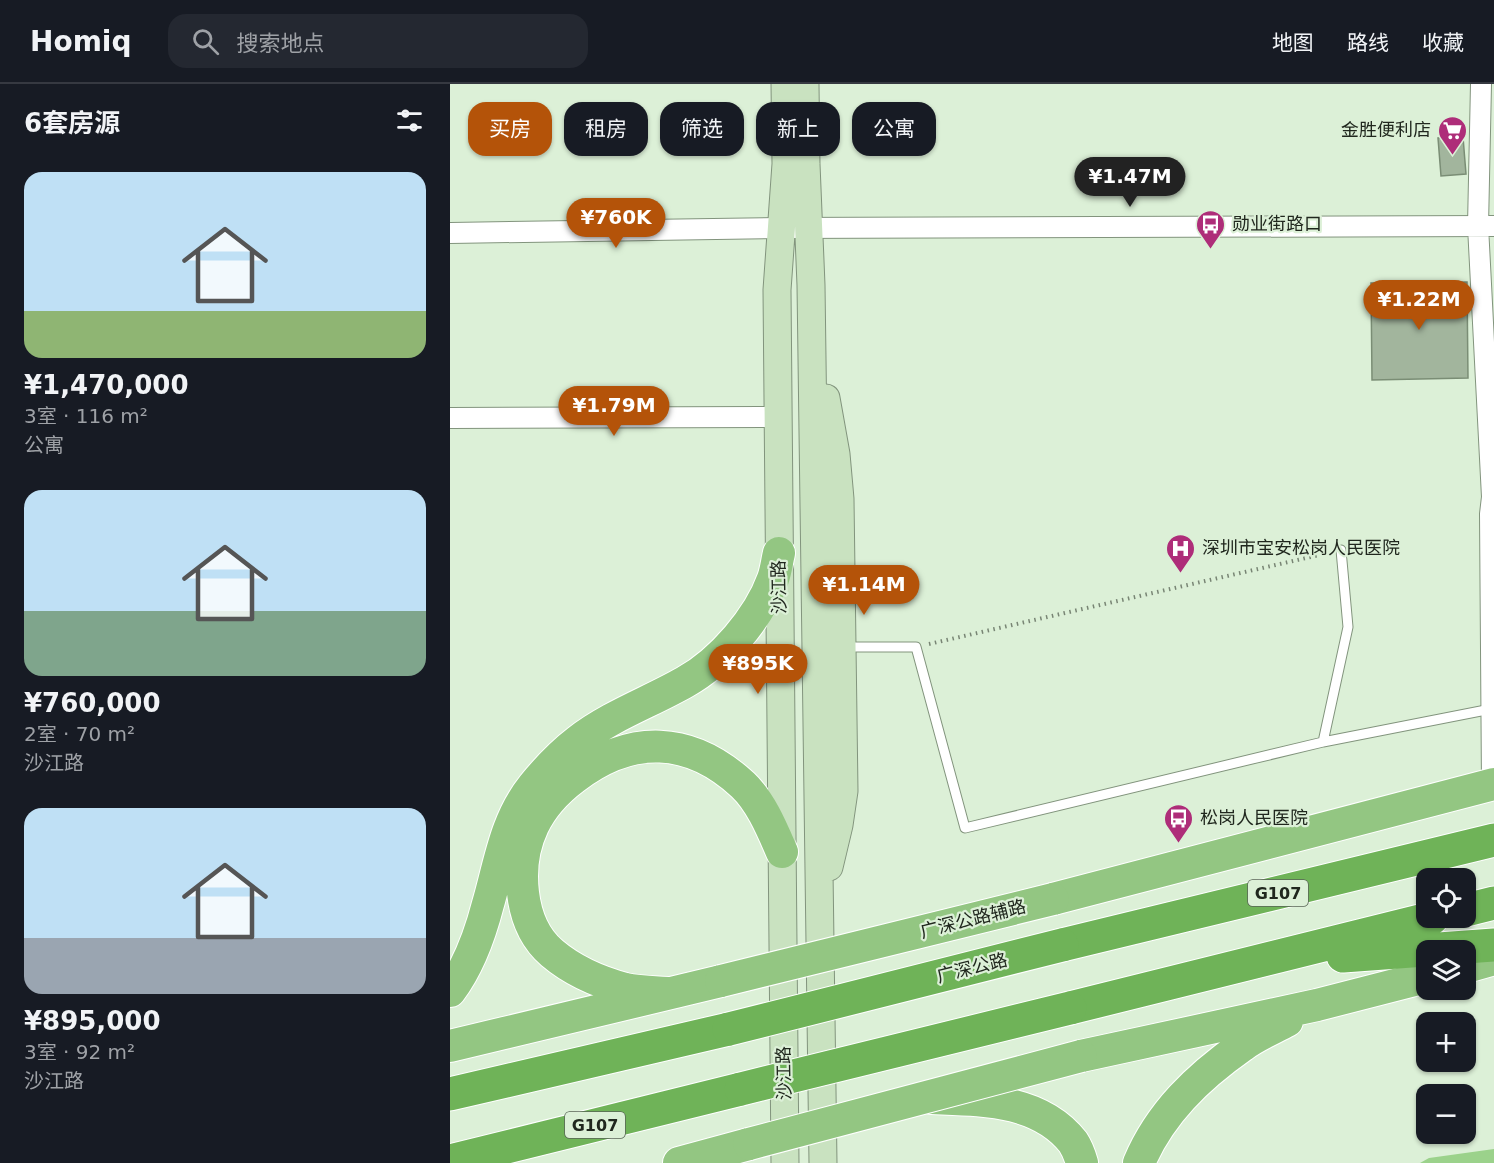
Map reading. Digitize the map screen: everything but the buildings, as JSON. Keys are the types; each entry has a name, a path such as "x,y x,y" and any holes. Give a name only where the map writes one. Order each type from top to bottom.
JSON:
{"highway":[{"name":"广深公路","path":"450,1094 729,1029 1494,840"},
{"path":"1476,908 1494,903"},
{"name":"G107","path":"450,1161 1416,922"},
{"path":"1249,962 1494,945"}],"main road":[{"name":"沙江路","path":"784,1163 777,290 786,164 785,84"},
{"name":"沙江路","path":"805,84 812,325 823,1163"},
{"path":"812,325 836,454 840,500 844,791 839,825 820,906"},
{"path":"451,990 467,964 479,936 501,850 512,820 537,782 549,767 577,741 607,722 687,681 714,661 735,639 755,612 772,580 779,553"},
{"path":"670,993 626,989 597,980 572,968 550,952 533,928 525,903 522,878 524,852 533,826 548,803 593,763 627,750 648,746 670,747 695,753 718,766 744,786 766,818 782,852"},
{"name":"广深公路辅路","path":"450,1046 1053,899 1493,784"},
{"path":"1476,964 1494,959"},
{"path":"679,1163 916,1098 1081,1056 1317,1005 1416,979"},
{"path":"1139,1163 1160,1124 1176,1102 1243,1045 1317,1005"},
{"path":"916,1098 972,1100 1011,1105 1034,1112 1057,1126 1074,1143 1082,1163"}],"street":[{"path":"1481,84 1492,496 1490,514 1493,784"},
{"path":"450,233 781,228 1486,226"},
{"path":"450,418 778,417"}],"lane":[{"path":"1323,742 1348,627 1341,550"},
{"path":"842,647 916,647 965,828 1323,742 1491,708"}],"path":[{"path":"916,647 1341,550"}],"green space":[{"path":"1494,1149 1494,1163 1420,1163 1429,1158"}],"place":[{"name":"金胜便利店","path":"1452,156"},
{"name":"勋业街路口","path":"1211,250"},
{"name":"深圳市宝安松岗人民医院","path":"1181,574"},
{"name":"松岗人民医院","path":"1179,844"}]}
